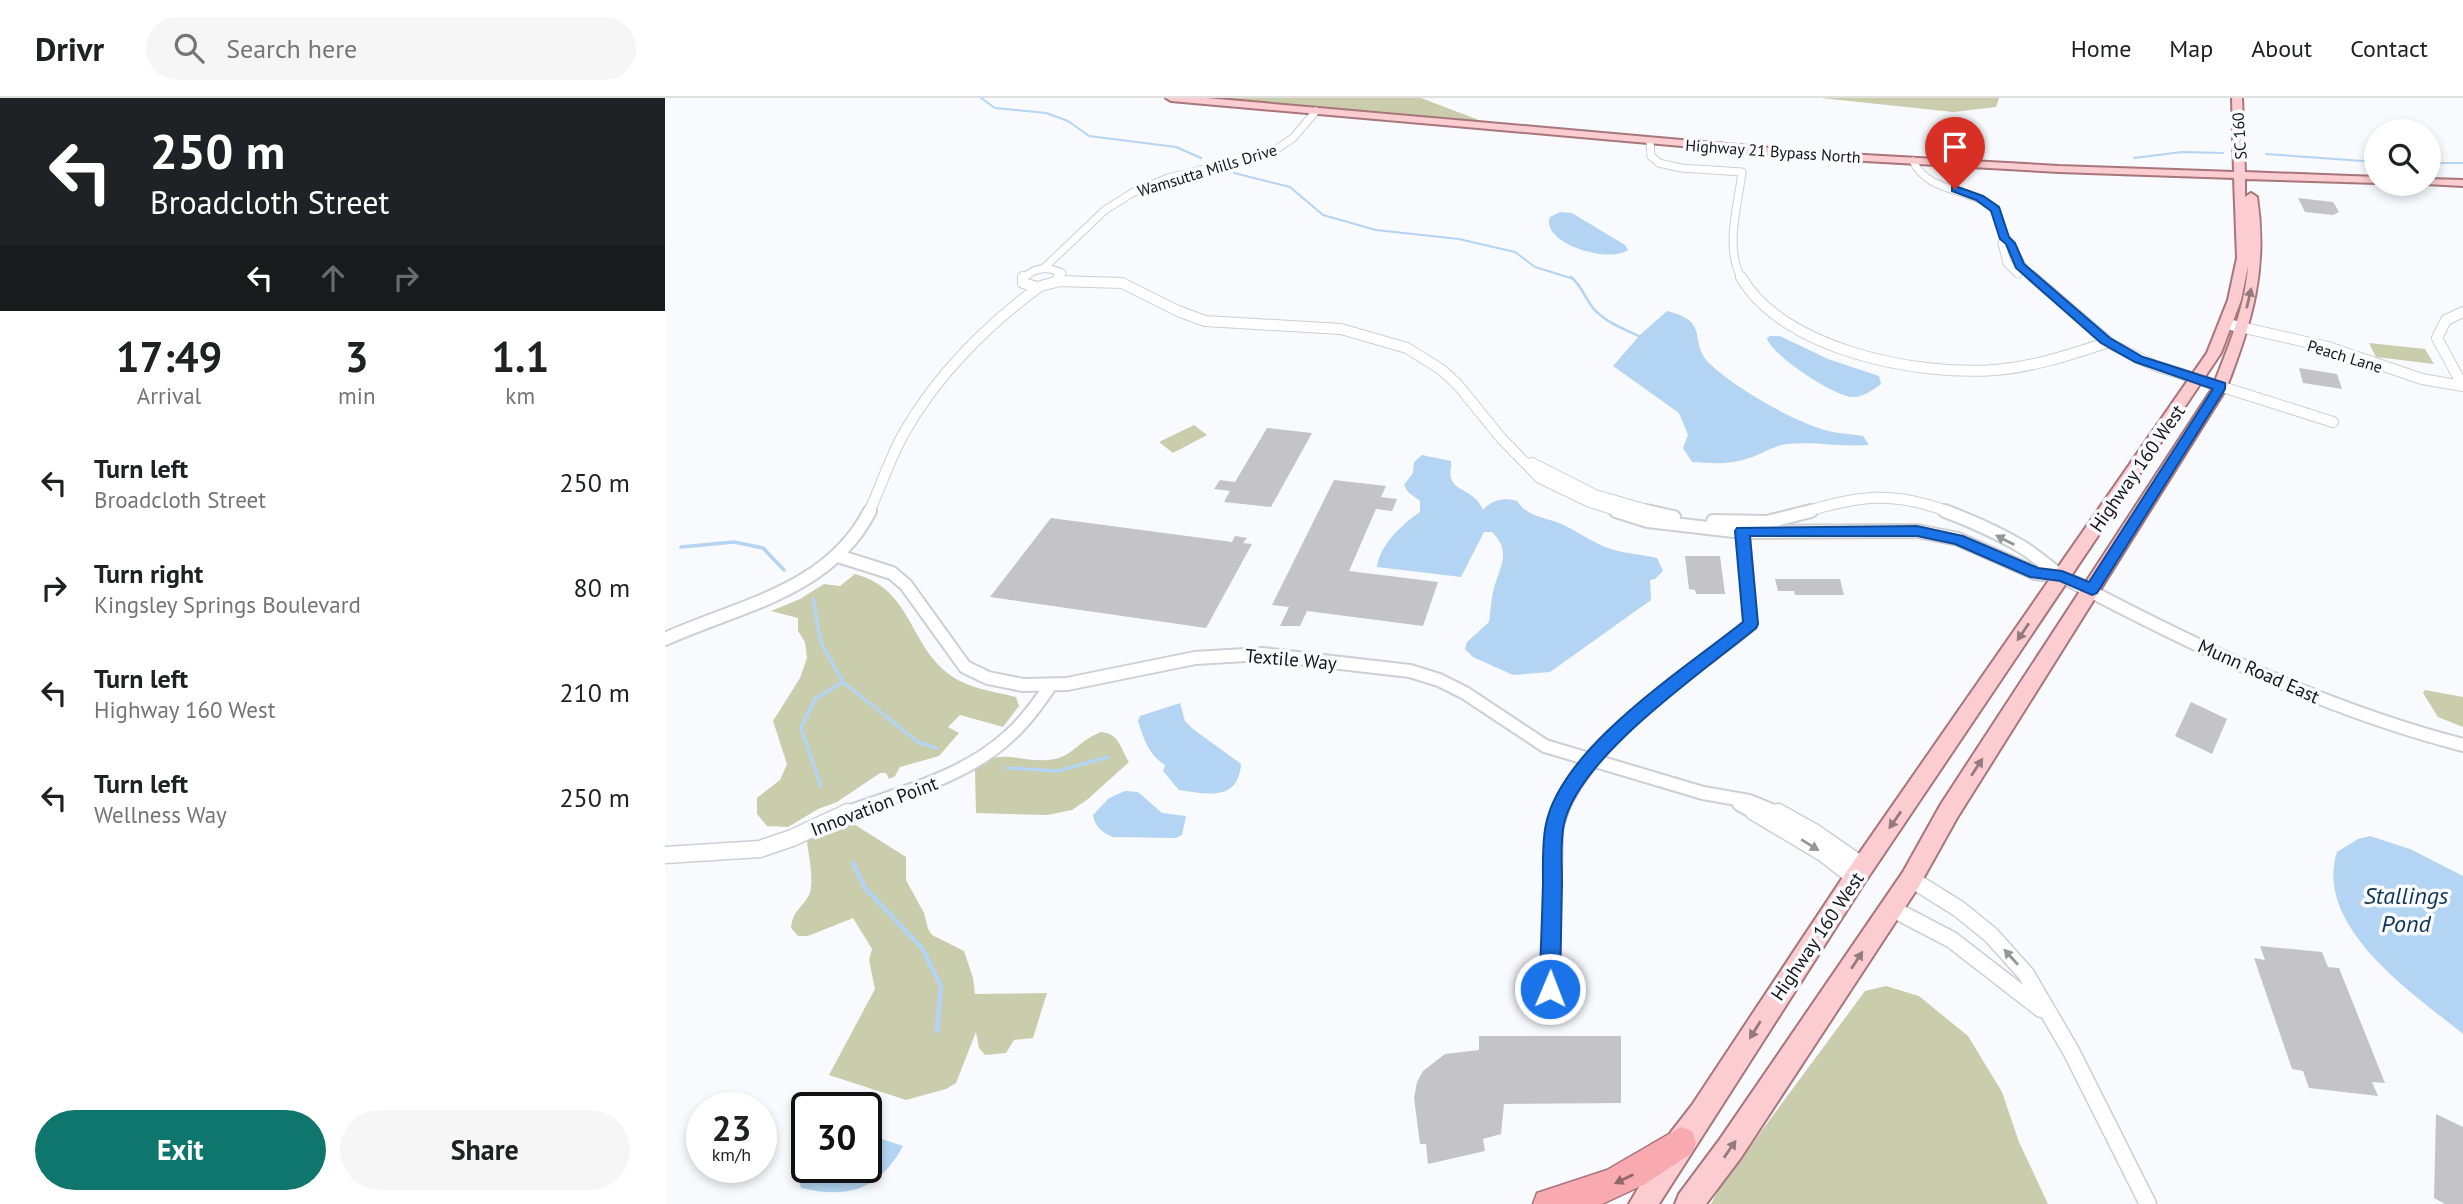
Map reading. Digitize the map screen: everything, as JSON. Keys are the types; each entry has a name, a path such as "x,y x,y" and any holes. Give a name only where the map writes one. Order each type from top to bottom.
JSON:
{"highway":[{"path":"1548,1204 1604,1190 1643,1170 1681,1142"}],"main road":[{"name":"Highway 21 Bypass North","path":"1171,98 1650,142 1913,161 2364,180"},
{"name":"SC 160","path":"2237,98 2241,175"},
{"name":"Highway 160 West","path":"1689,1204 1737,1138 1911,879 1949,811 2092,590 2207,385 2235,326 2244,245 2239,185 2241,175"},
{"path":"2441,182 2463,183"},
{"name":"Highway 160 West","path":"1643,1204 1859,872 2062,576 2207,385 2214,353 2235,326"}],"street":[{"name":"Wamsutta Mills Drive","path":"1039,287 1026,285 1023,283 1023,277 1044,268 1064,253 1104,210 1156,182 1251,159 1279,149 1297,136 1316,111"},
{"path":"1650,142 1649,151 1653,159 1667,166 1742,173 1733,251 1735,267 1756,298 1781,319 1806,333 1833,345 1886,360 1964,370 2037,364 2104,344"},
{"path":"1913,161 1922,178 1988,202 1997,213 2005,239 2002,248 2007,263 2104,344 2140,366 2333,424"},
{"name":"Wamsutta Mills Drive","path":"838,556 862,527 903,434 918,410 936,387 1017,303 1059,275 1064,253"},
{"path":"1044,268 1059,275 1131,286 1178,312 1205,321 1341,329 1407,348 1442,370 1458,385 1529,469 1559,489 1609,509 1669,524 1917,531 1958,540 2035,573 2062,576"},
{"name":"Wamsutta Mills Drive","path":"1017,303 1026,285"},
{"path":"2463,313 2451,314 2441,324 2437,338 2463,386"},
{"name":"Peach Lane","path":"2235,326 2328,348 2421,379 2463,386"},
{"path":"1742,527 1872,496 1908,499 1954,514 2045,561 2062,576"},
{"path":"1550,989 1555,825 1571,787 1613,735 1751,624 1742,527"},
{"path":"665,637 788,587 818,572 838,556"},
{"name":"Textile Way","path":"838,556 893,573 906,585 965,667 1003,682 1050,686 1228,654 1271,654 1409,671 1440,680 1465,693 1545,746 1730,799 1859,872"},
{"name":"Munn Road East","path":"2062,576 2243,666 2312,695 2417,733 2463,745"},
{"name":"Innovation Point","path":"665,855 740,851 778,845 838,817 938,781 972,764 1004,741 1029,716 1050,686"},
{"path":"1911,879 1959,909 1991,935 2026,974 2071,1051 2148,1204"},
{"path":"1891,908 1934,926 1957,941 2047,1014"}],"green space":[{"path":"1216,98 1421,98 1484,122"},
{"path":"1821,98 1999,98 1996,107 1953,112"},
{"path":"2369,343 2425,349 2434,364 2376,357"},
{"path":"1194,425 1207,435 1173,453 1159,442"},
{"path":"855,574 873,581 887,591 945,671 969,685 1016,697 1019,706 1003,727 960,715 948,727 959,733 939,756 900,767 895,776 889,779 886,773 880,773 837,802 818,809 788,827 767,826 757,814 757,798 780,780 787,764 773,721 800,678 807,658 805,642 798,631 798,618 771,611 800,599 824,584 840,586"},
{"path":"2425,690 2463,697 2463,727 2438,717 2423,693"},
{"path":"1101,732 1119,742 1129,762 1072,810 1047,815 976,813 975,770 986,761 1000,757 1041,760 1059,758"},
{"path":"846,819 906,857 906,880 924,913 928,929 932,935 964,951 975,994 1047,993 1033,1038 1014,1040 1006,1053 985,1055 979,1048 976,1032 956,1083 946,1089 906,1100 829,1075 875,989 869,960 872,949 853,918 808,936 798,936 791,928 796,913 811,889 807,840"},
{"path":"1886,986 1919,996 1968,1036 2002,1092 2019,1142 2048,1204 1711,1204 1720,1187 1865,991"}],"water":[{"path":"1560,212 1572,213 1625,245 1628,250 1619,254 1592,253 1565,243 1555,235 1550,226 1550,217"},
{"path":"1667,311 1681,315 1689,321 1697,333 1703,356 1720,373 1746,391 1775,408 1827,431 1863,436 1869,445 1787,444 1739,461 1692,462 1683,448 1688,435 1679,413 1613,366 1640,335"},
{"path":"1780,336 1828,359 1879,376 1881,384 1860,396 1843,395 1790,363 1771,345 1767,338"},
{"path":"1422,455 1451,461 1450,476 1453,483 1475,499 1483,510 1498,500 1517,501 1530,513 1565,526 1602,545 1620,552 1657,558 1663,571 1650,580 1651,600 1550,672 1513,675 1473,657 1465,649 1467,642 1489,622 1493,592 1503,559 1502,546 1492,532 1484,532 1461,577 1377,567 1382,551 1393,536 1420,512 1420,501 1408,492 1404,485 1413,473 1414,462"},
{"path":"1180,703 1185,721 1193,729 1241,764 1239,776 1227,790 1210,794 1179,790 1163,771 1165,765 1147,746 1138,721 1140,716"},
{"path":"1125,791 1138,792 1162,813 1186,816 1182,835 1176,838 1113,837 1103,831 1097,826 1093,815 1109,798"},
{"name":"Stallings Pond","path":"2370,836 2410,849 2463,876 2463,1034 2395,979 2353,932 2340,906 2334,880 2337,852 2358,839"},
{"path":"882,1139 903,1146 882,1175"},
{"path":"800,1183 871,1183 848,1191 801,1188"}],"building":[{"path":"2298,198 2333,202 2339,212 2333,215 2305,212"},
{"path":"2299,368 2337,374 2342,389 2303,383"},
{"path":"1267,428 1312,433 1271,507 1224,502 1230,491 1214,489 1220,480 1235,482"},
{"path":"1334,480 1386,486 1381,497 1397,499 1392,511 1376,509 1349,571 1438,582 1423,626 1307,611 1300,626 1280,626 1289,607 1272,605"},
{"path":"1051,518 1232,542 1235,536 1247,538 1243,543 1252,544 1206,628 990,597"},
{"path":"1685,556 1720,556 1725,594 1696,594 1695,590 1689,589"},
{"path":"1775,579 1840,579 1844,595 1795,595 1794,591 1778,591"},
{"path":"2191,702 2227,719 2212,754 2175,736"},
{"path":"2260,946 2322,952 2328,967 2339,968 2385,1083 2372,1082 2378,1096 2309,1088 2303,1071 2292,1069 2254,958 2265,960"},
{"path":"1479,1036 1621,1036 1621,1103 1504,1104 1501,1134 1483,1139 1485,1151 1428,1164 1426,1144 1420,1144 1414,1098 1417,1082 1423,1071 1445,1054 1479,1050"},
{"path":"2436,1114 2463,1127 2463,1204 2445,1204 2434,1198"}],"waterway":[{"path":"981,98 995,108 1046,113 1068,121 1089,136 1176,147 1201,158"},
{"path":"2134,158 2182,152 2223,153"},
{"path":"2266,154 2364,161"},
{"path":"2441,163 2463,163"},
{"path":"1234,173 1290,187 1323,215 1376,230 1459,239 1515,252 1535,267 1572,278"},
{"path":"1572,278 1599,314 1643,338"},
{"path":"681,547 734,542 763,548 784,570"},
{"path":"813,599 821,643 843,682"},
{"path":"821,786 801,728 815,699 843,682"},
{"path":"843,682 918,742 936,748"},
{"path":"1007,768 1058,771 1108,757"},
{"path":"853,863 865,888 922,948 941,986 937,1031"}],"route":[{"path":"1550,989 1553,852 1555,825 1560,810 1571,787 1613,735 1751,624 1742,531 1917,531 1958,540 2035,573 2062,576 2092,590 2219,389 2220,386 2139,359 2105,340 2020,266 2010,243 2005,239 1995,209 1988,202 1955,189"}]}
